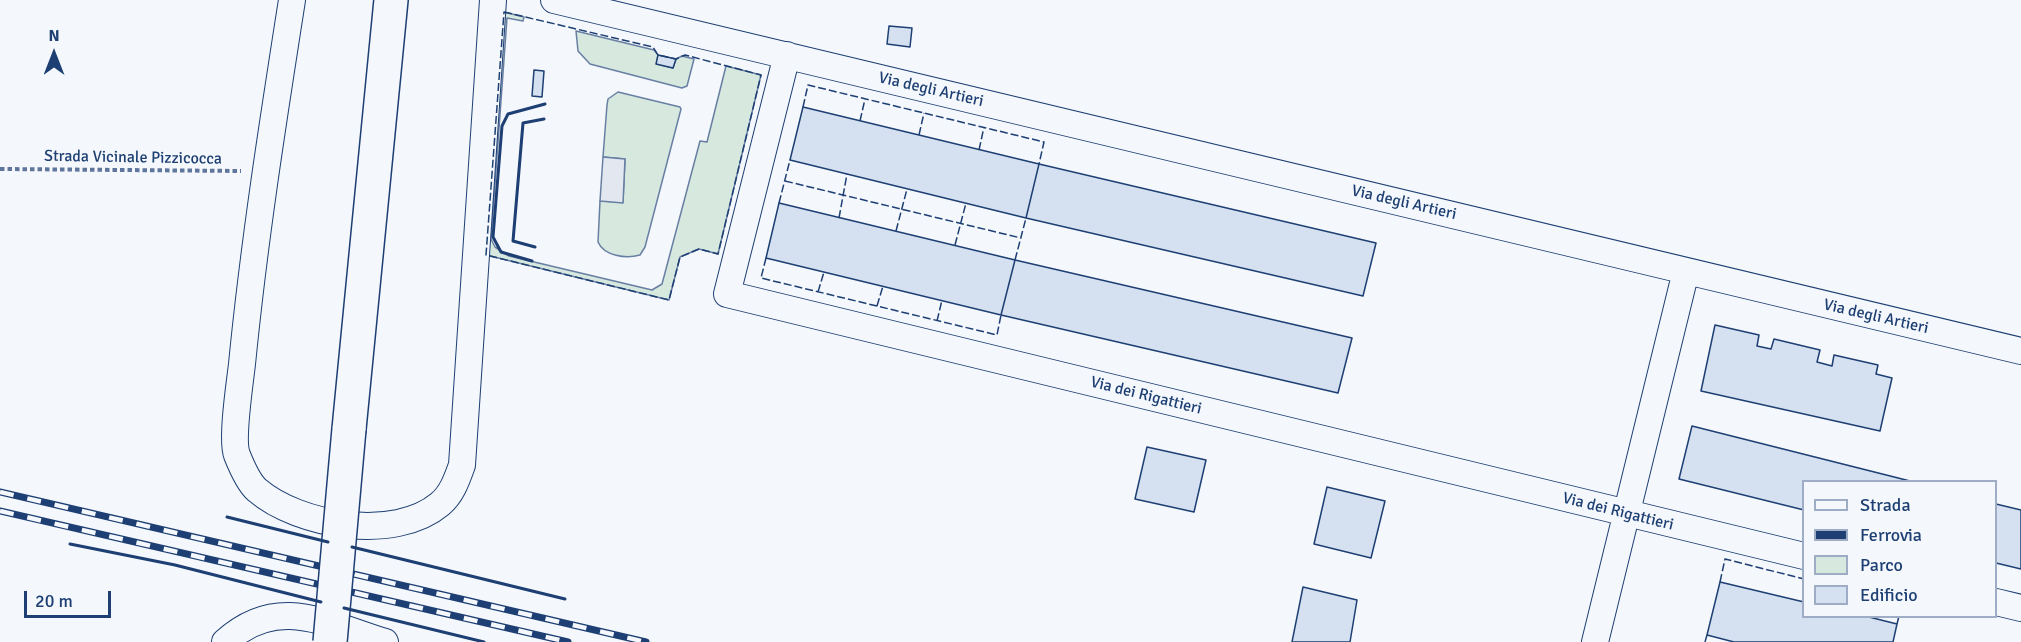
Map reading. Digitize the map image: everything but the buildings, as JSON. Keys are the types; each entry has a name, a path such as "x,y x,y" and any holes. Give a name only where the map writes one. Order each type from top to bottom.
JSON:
{"street":[{"path":"292,0 265,172 238,395 236,453 255,488 284,509 312,517 369,526 392,524 420,515 440,503 454,486 462,465 494,0"},
{"path":"330,642 391,0"},
{"name":"Via degli Artieri","path":"554,0 2021,351"},
{"name":"Via dei Rigattieri","path":"787,56 727,294 1802,556"},
{"path":"1595,642 1686,271"},
{"path":"1997,602 2021,608"},
{"path":"225,642 257,619 297,615 385,642"}],"path":[{"name":"Strada Vicinale Pizzicocca","path":"0,168 265,172"}],"green space":[{"path":"504,12 524,17 523,21 507,18 491,239 495,247 509,256 652,290 662,284 700,141 707,142 726,66 761,75 718,254 699,249 680,257 669,300 486,255"},
{"path":"576,31 654,50 658,55 657,64 673,68 676,59 682,56 694,59 687,86 682,88 590,64 578,51"},
{"path":"618,92 681,109 645,247 640,255 634,256 610,253 598,242 600,201 623,202 625,159 603,157 608,99"}],"shaded area":[{"path":"603,157 625,159 623,203 600,201"}],"railway":[{"path":"0,492 646,642"},
{"path":"0,511 568,642"}],"fence":[{"path":"504,12 653,47 658,55 676,59 685,55 761,75 718,254 699,249 680,257 669,300 486,255 504,12"},
{"path":"803,107 808,85 1044,142 1039,164"},
{"path":"860,121 865,99"},
{"path":"919,135 924,113"},
{"path":"979,150 984,127"},
{"path":"779,203 790,160"},
{"path":"839,218 847,174"},
{"path":"785,181 1021,238"},
{"path":"896,231 907,189"},
{"path":"955,245 966,203"},
{"path":"1015,260 1026,218"},
{"path":"766,258 761,278 997,335 1001,315"},
{"path":"818,292 824,272"},
{"path":"877,306 883,286"},
{"path":"937,321 942,300"},
{"path":"1720,582 1725,559 1802,578"},
{"path":"1897,624 1898,618"},
{"path":"1705,642 1707,635"}],"wall":[{"path":"532,261 501,252 493,237 502,126 508,114 545,104"},
{"path":"535,247 513,241 523,123 544,119"},
{"path":"227,517 328,542"},
{"path":"70,544 175,565 321,602"},
{"path":"352,547 565,599"},
{"path":"344,608 484,642"}]}
